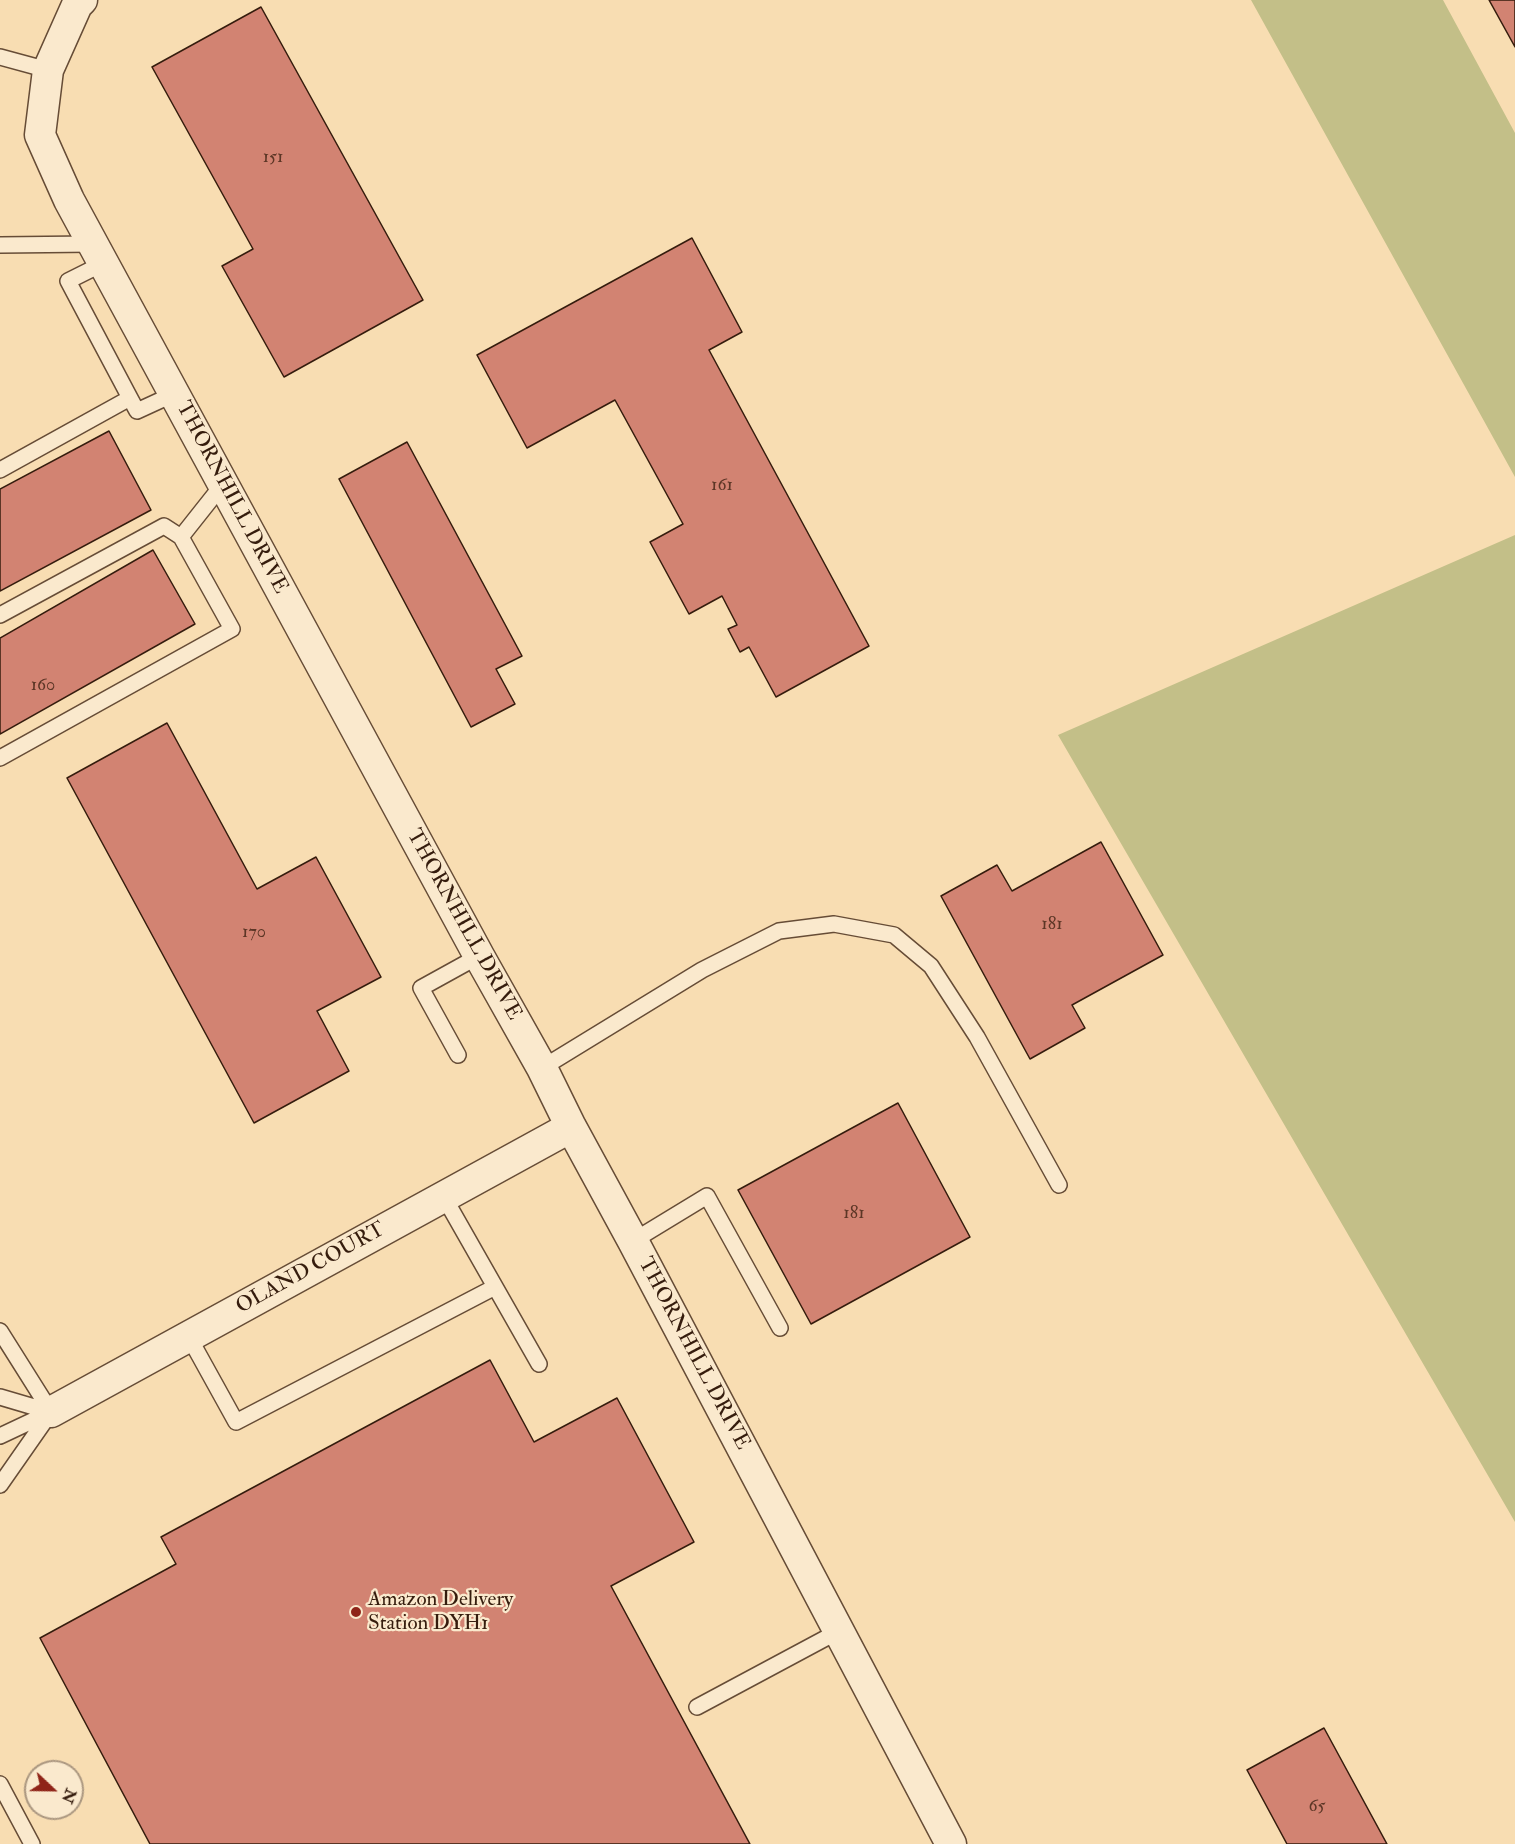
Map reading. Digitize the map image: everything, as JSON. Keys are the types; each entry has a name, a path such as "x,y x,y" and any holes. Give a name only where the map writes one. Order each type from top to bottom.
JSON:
{"street":[{"name":"THORNHILL DRIVE","path":"77,2 48,70 40,135 69,200 542,1068 571,1127 951,1844"},
{"name":"OLAND COURT","path":"51,1412 571,1127"}],"lane":[{"path":"0,57 48,70"},
{"path":"0,245 98,253"},
{"path":"98,253 68,281 137,411 174,394"},
{"path":"0,470 130,398"},
{"path":"181,537 223,484"},
{"path":"0,615 164,526 181,537 232,629 0,758"},
{"path":"542,1068 702,970 779,931 834,924 894,935 931,966 977,1037 1059,1185"},
{"path":"458,1055 421,988 479,956"},
{"path":"633,1241 707,1196 780,1328"},
{"path":"444,1197 538,1364"},
{"path":"189,1336 236,1422 495,1287"},
{"path":"0,1331 51,1412"},
{"path":"0,1397 51,1412"},
{"path":"0,1436 51,1412"},
{"path":"0,1485 51,1412"},
{"path":"697,1707 839,1631"},
{"path":"0,1785 32,1844"}],"shaded area":[{"path":"1251,0 1443,0 1515,133 1515,477"},
{"path":"1515,535 1515,1522 1058,735"}],"building":[{"path":"1489,0 1515,0 1515,47"},
{"path":"261,7 423,300 284,377 222,266 253,249 152,67"},
{"path":"692,238 742,332 709,350 869,646 776,697 749,647 740,652 728,629 737,625 722,596 689,614 650,542 683,524 615,400 527,448 477,355"},
{"path":"109,431 151,510 0,591 0,489"},
{"path":"407,442 522,656 496,669 515,704 471,727 339,479"},
{"path":"153,550 195,624 0,734 0,638"},
{"path":"167,723 257,889 316,857 381,977 317,1011 349,1071 254,1123 67,778"},
{"path":"1101,842 1163,955 1072,1005 1085,1028 1030,1059 941,896 997,865 1012,891"},
{"path":"898,1103 970,1237 811,1324 738,1190"},
{"name":"Amazon Delivery Station DYH1","path":"490,1360 534,1442 617,1398 694,1542 611,1586 750,1844 150,1844 40,1638 176,1564 161,1537"},
{"path":"1324,1728 1387,1844 1287,1844 1247,1770"}],"place":[{"name":"Amazon Delivery Station DYH1","path":"356,1612"}]}
